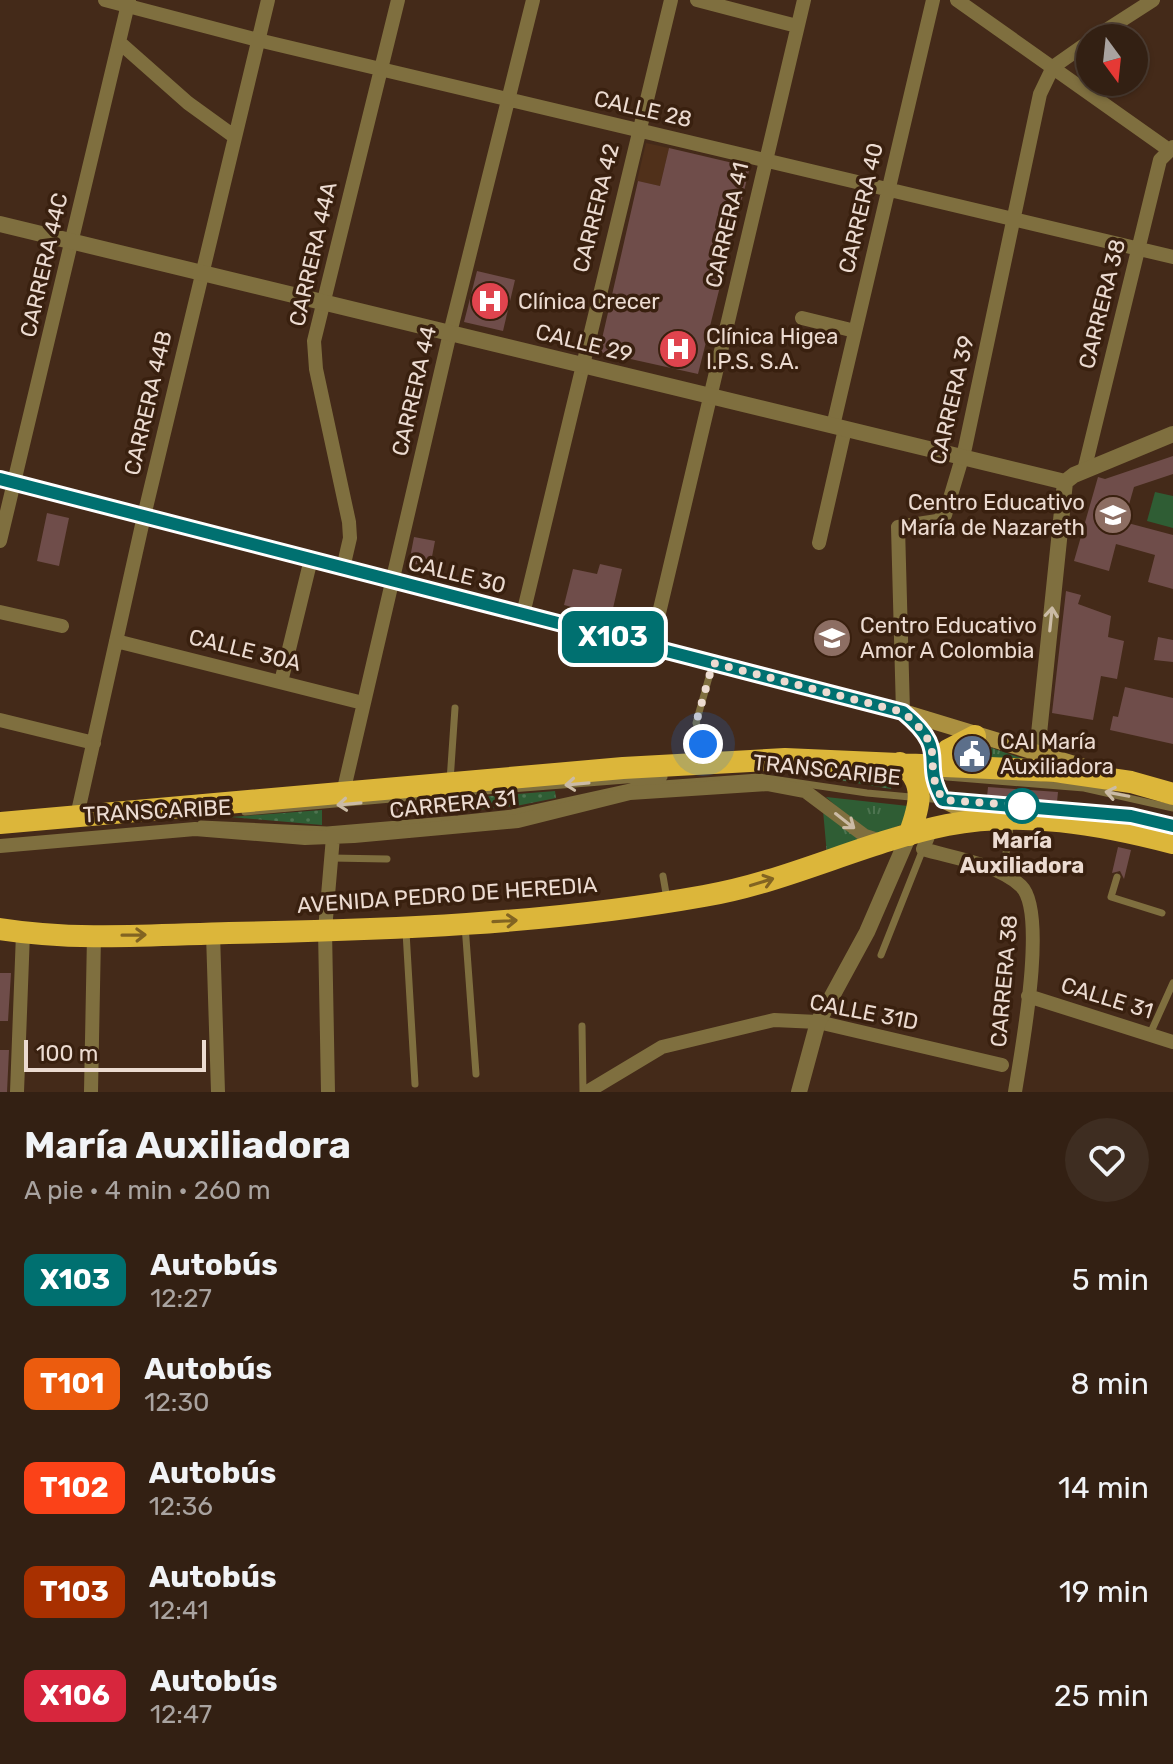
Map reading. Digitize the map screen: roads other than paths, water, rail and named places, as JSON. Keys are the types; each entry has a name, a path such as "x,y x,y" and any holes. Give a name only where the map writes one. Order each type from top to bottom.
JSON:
{"highway":[{"path":"921,770 948,750 975,736"},
{"path":"0,823 343,793 458,790 711,763 819,759 921,770 1055,771 1131,782 1173,794"},
{"path":"914,838 921,770"},
{"name":"AVENIDA PEDRO DE HEREDIA","path":"0,929 94,936 213,934 545,918 668,901 753,885 960,823 1067,821 1173,843"}],"main road":[{"name":"CALLE 30","path":"7,481 903,712 1131,782"},
{"path":"903,712 927,734 921,770 943,800 978,818 1011,820"}],"street":[{"name":"CALLE 28","path":"105,0 129,3 258,40 381,70 1173,257"},
{"name":"CARRERA 44B","path":"77,816 144,516 268,0"},
{"name":"CARRERA 44A","path":"343,568 350,538 349,522 315,358 322,302 398,0"},
{"name":"CARRERA 44","path":"343,793 450,333 533,0"},
{"name":"CARRERA 42","path":"523,614 671,0"},
{"path":"697,0 797,26"},
{"name":"CARRERA 41","path":"651,647 804,0"},
{"name":"CARRERA 40","path":"819,543 855,331 933,0"},
{"path":"957,0 1171,149"},
{"path":"1115,24 1153,0"},
{"name":"CARRERA 44C","path":"0,541 7,481 72,242 129,3"},
{"path":"119,42 188,103 235,137"},
{"path":"1053,67 1076,50"},
{"name":"CARRERA 39","path":"903,712 898,527 937,521 945,515 963,457 1040,94 1053,67"},
{"name":"CARRERA 38","path":"1084,471 1160,160 1171,149"},
{"name":"CALLE 29","path":"0,224 1065,482"},
{"path":"802,318 855,331"},
{"path":"1037,753 1065,482 1173,434"},
{"path":"281,682 311,559"},
{"path":"0,612 62,626"},
{"name":"CALLE 30A","path":"116,641 363,703"},
{"path":"0,720 94,743"},
{"name":"CARRERA 31","path":"0,843 195,829 333,837 518,821 630,793 768,784 805,791 865,836 914,838"},
{"path":"328,1092 325,930 333,837"},
{"path":"799,1092 818,1022 914,838"},
{"name":"CARRERA 38","path":"914,838 1003,873 1024,888 1033,909 1028,996 1015,1092"},
{"path":"17,1092 23,933"},
{"path":"213,934 218,1092"},
{"path":"91,1092 94,936"},
{"name":"CALLE 31","path":"1028,996 1173,1042"},
{"name":"CALLE 31D","path":"585,1092 662,1047 774,1020 818,1022 1002,1065"}],"lane":[{"path":"711,763 696,728 713,663"},
{"path":"455,708 458,790"},
{"name":"TRANSCARIBE","path":"234,813 458,790 759,769 921,770 1084,788 1173,808"},
{"name":"TRANSCARIBE","path":"0,843 185,824 327,830 458,819 522,811 635,786 759,777 920,798 1131,816 1173,826"},
{"name":"TRANSCARIBE","path":"0,832 218,814"},
{"path":"1003,873 1011,820"},
{"path":"881,955 914,838"},
{"path":"331,858 387,859"},
{"path":"663,876 668,901"},
{"path":"1117,877 1111,897 1162,913"},
{"path":"465,923 476,1074"},
{"path":"406,926 415,1084"},
{"path":"1150,1034 1173,983"},
{"path":"582,1026 585,1092"}],"place":[{"name":"Clínica Crecer","path":"490,301"},
{"name":"Clínica Higea I.P.S. S.A.","path":"678,349"},
{"name":"Centro Educativo María de Nazareth","path":"1113,515"},
{"name":"Centro Educativo Amor A Colombia","path":"832,638"},
{"name":"CAI María Auxiliadora","path":"972,754"},
{"name":"María Auxiliadora","path":"1022,806"}]}
